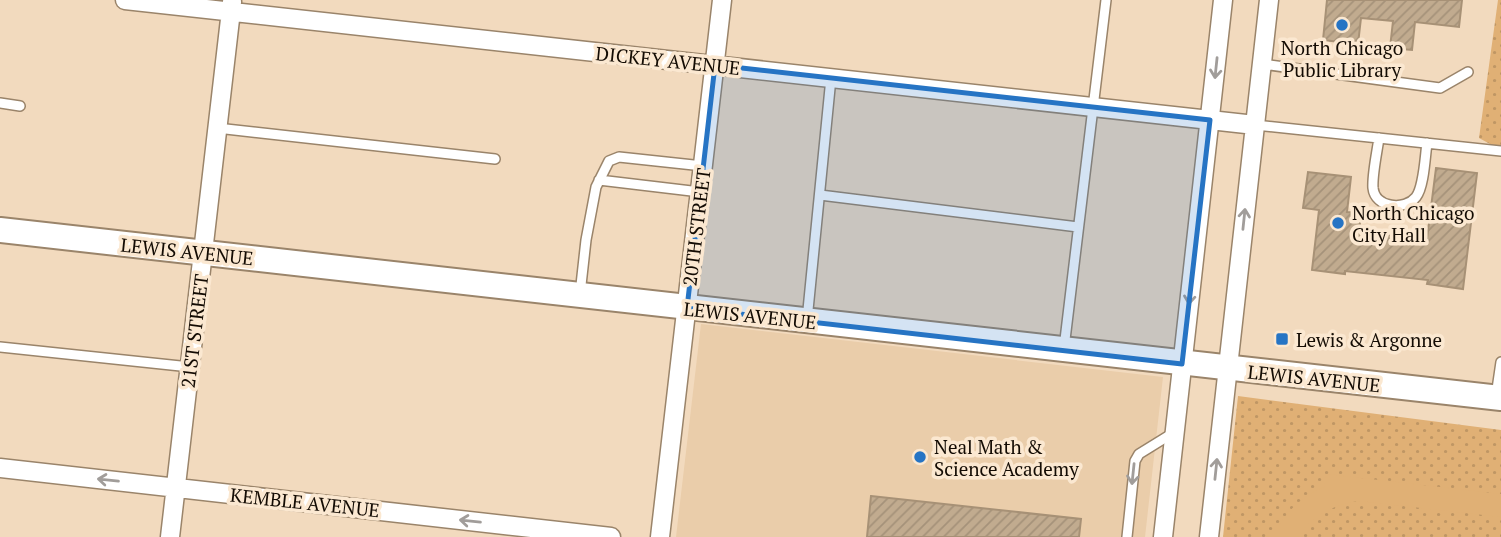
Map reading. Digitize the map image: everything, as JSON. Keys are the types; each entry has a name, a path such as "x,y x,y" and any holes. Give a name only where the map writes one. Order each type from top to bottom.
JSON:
{"main road":[{"name":"LEWIS AVENUE","path":"0,230 1498,398"}],"street":[{"name":"DICKEY AVENUE","path":"125,0 232,6 715,65 1255,125"},
{"name":"20TH STREET","path":"660,537 722,0"},
{"path":"1163,537 1223,0"},
{"path":"1209,537 1269,0"},
{"name":"21ST STREET","path":"170,537 232,6"},
{"name":"KEMBLE AVENUE","path":"0,468 611,537"}],"lane":[{"path":"1064,350 1106,0"},
{"path":"1262,64 1440,88 1468,72"},
{"path":"807,321 831,78"},
{"path":"0,103 20,106"},
{"path":"1255,125 1501,151"},
{"path":"217,128 495,159"},
{"path":"1379,138 1373,189 1376,197 1384,204 1393,206 1405,205 1415,200 1420,190 1427,143"},
{"path":"580,295 586,240 596,187 609,161 620,157 703,166"},
{"path":"599,180 700,192"},
{"path":"820,195 1078,227"},
{"path":"0,347 190,367"},
{"path":"1498,398 1501,362"},
{"path":"1126,537 1135,461 1139,454 1175,432"}],"highlighted area":[{"path":"715,65 1210,120 1182,364 687,308"}],"shaded area":[{"path":"1498,0 1501,0 1501,150 1479,138"},
{"name":"Neal Math & Science Academy","path":"701,324 1163,377 1145,537 676,537"},
{"path":"1238,396 1501,430 1501,537 1223,537"},
{"path":"1326,474 1501,494 1501,517 1359,501 1324,512 1297,537 1272,537 1294,507 1308,495 1324,487"}],"building":[{"name":"North Chicago Public Library","path":"1327,0 1462,0 1459,27 1415,22 1412,50 1390,48 1393,21 1361,18 1358,44 1323,40"},
{"name":"North Chicago City Hall","path":"1436,168 1477,173 1463,289 1427,284 1428,280 1312,270 1319,210 1303,208 1308,172 1351,177 1347,212 1361,213 1359,232 1427,239"},
{"path":"871,496 1081,519 1079,537 867,537"}],"place":[{"name":"North Chicago Public Library","path":"1342,25"},
{"name":"North Chicago City Hall","path":"1338,223"},
{"name":"Lewis & Argonne","path":"1282,339"},
{"name":"Neal Math & Science Academy","path":"920,457"}]}
